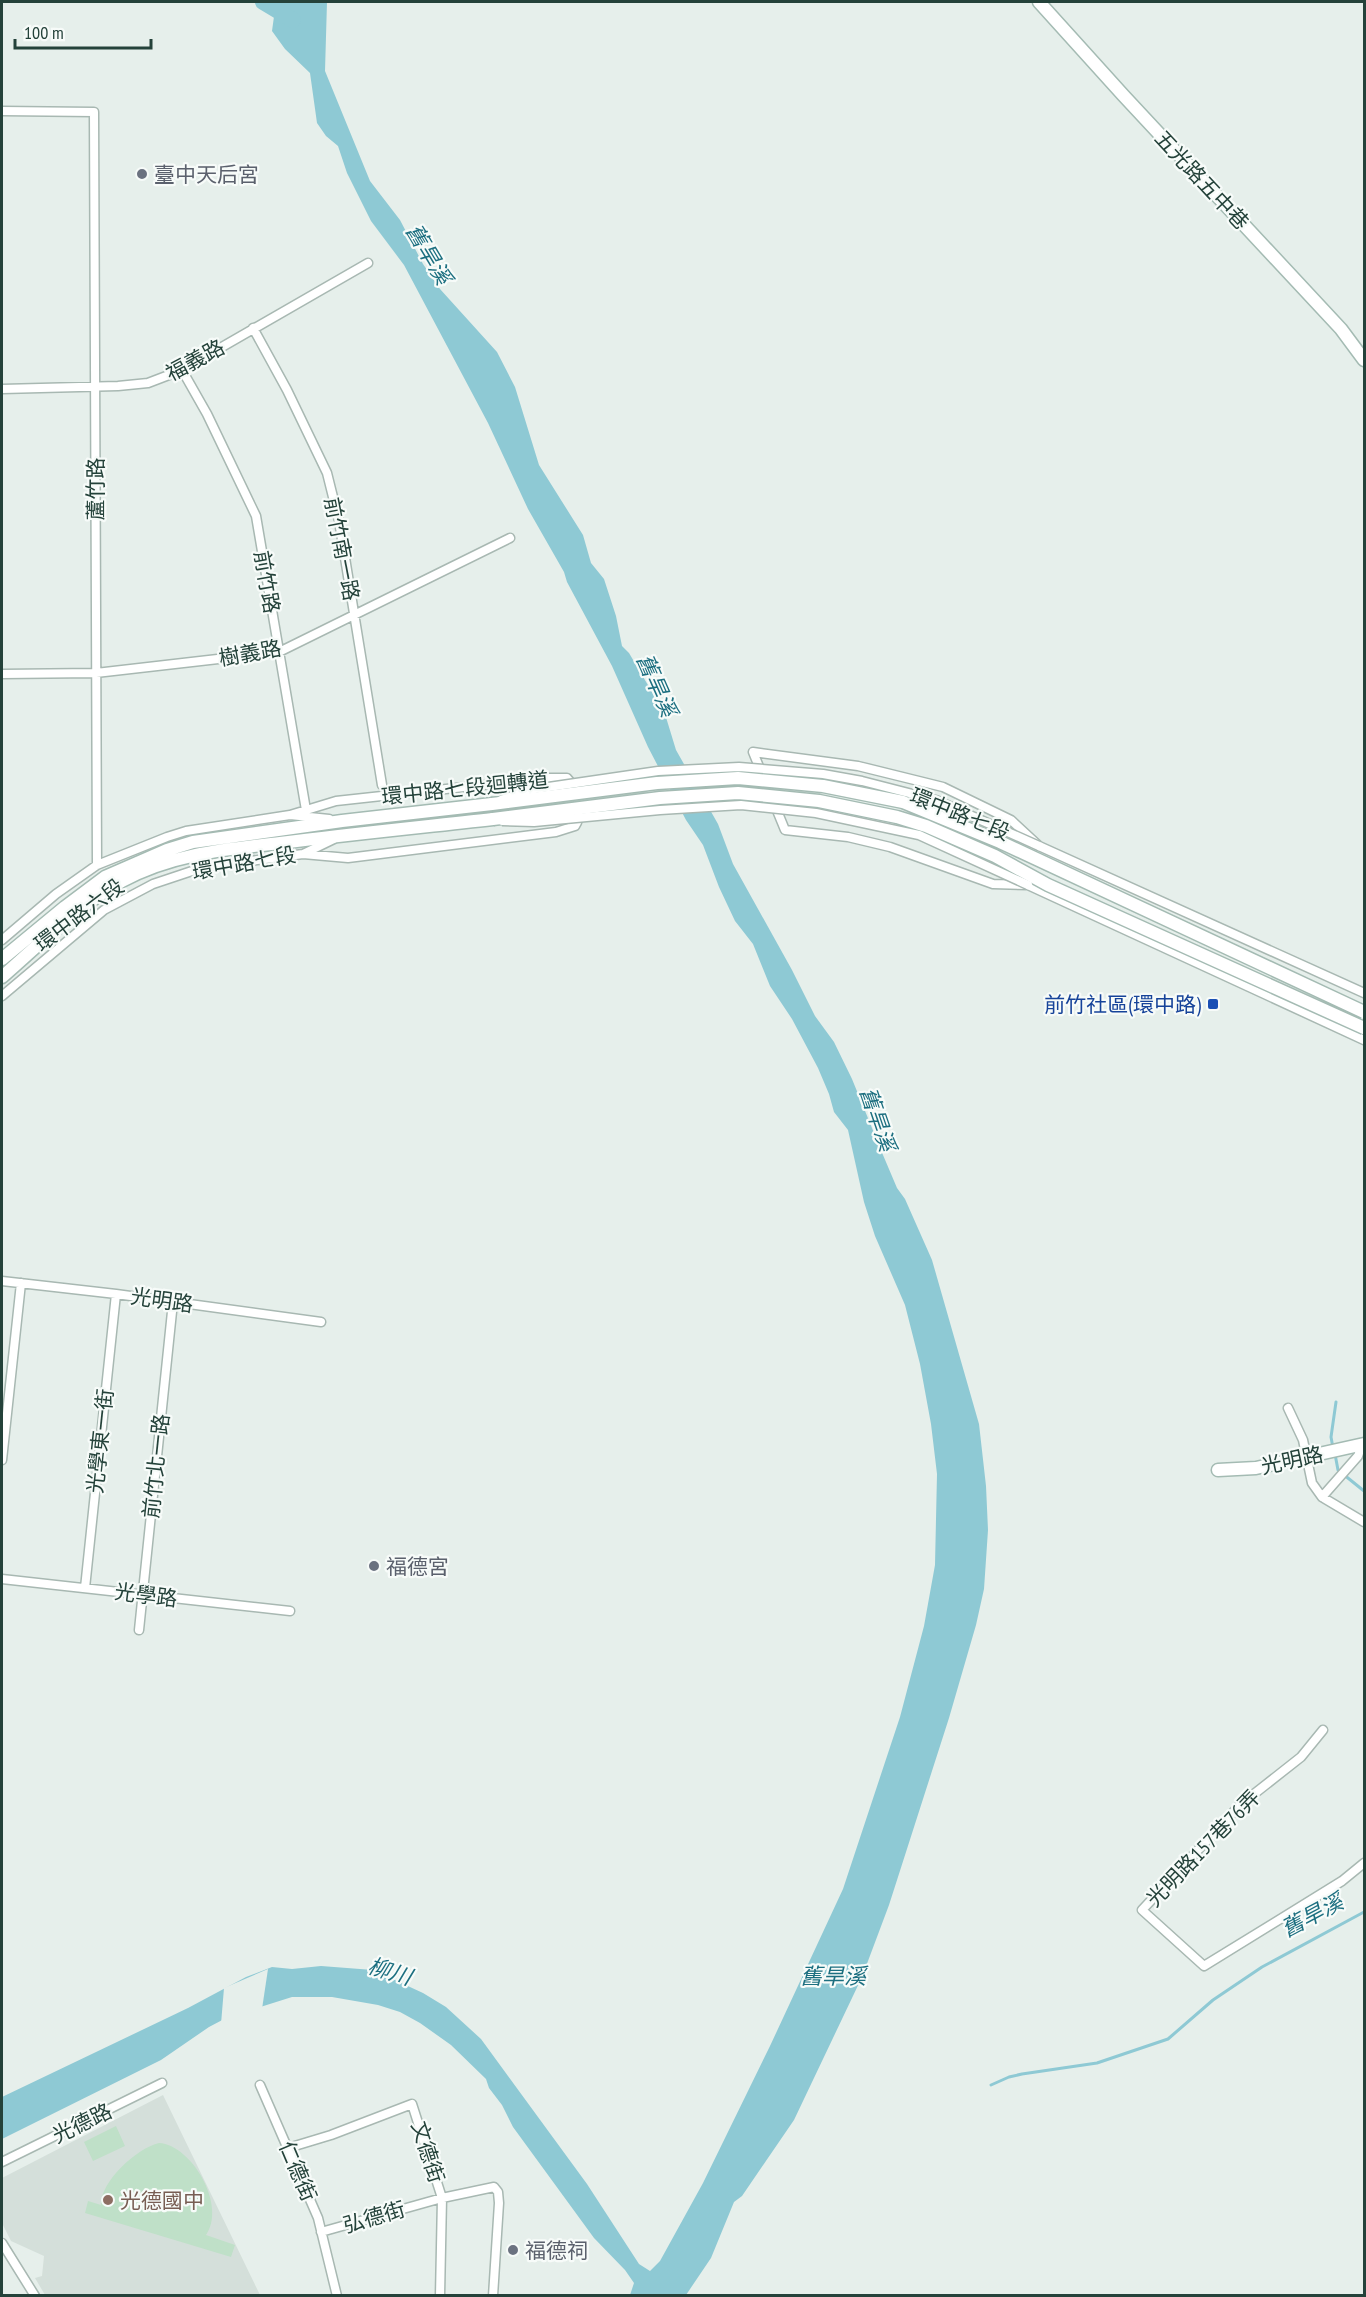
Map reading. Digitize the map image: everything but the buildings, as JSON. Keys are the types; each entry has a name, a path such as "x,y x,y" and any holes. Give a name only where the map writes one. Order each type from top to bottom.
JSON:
{"street":[{"name":"五光路五中巷","path":"1039,2 1341,329 1365,360"},
{"name":"蘆竹路","path":"2,111 94,112 97,865"},
{"name":"福義路","path":"2,389 148,383 182,370 368,262"},
{"name":"前竹南一路","path":"253,327 287,390 327,473 339,521 382,785"},
{"name":"前竹路","path":"182,370 207,414 256,516 306,810"},
{"name":"樹義路","path":"2,674 96,673 279,652 510,538"},
{"path":"1028,885 993,884 890,846 848,837 785,830 753,752 858,766 943,787 1011,820 1039,846"},
{"name":"環中路七段","path":"492,804 528,790 658,771 739,766 823,774 862,781 925,797 1365,993"},
{"name":"環中路七段迴轉道","path":"291,815 336,801 547,778 567,778 576,790 579,820 575,826 556,832 348,858 303,854"},
{"name":"環中路七段","path":"192,842 342,821 657,783 738,778 823,786 903,802 1000,843 1365,1012"},
{"name":"環中路七段","path":"192,842 364,833 660,798 738,793 819,801 897,817 926,826 995,856 1048,885 1365,1028"},
{"name":"環中路七段","path":"493,819 534,822 741,805 816,813 919,835 1365,1041"},
{"name":"環中路七段","path":"192,842 291,815 342,821"},
{"name":"環中路七段","path":"2,996 104,910 153,884 204,867 303,854 342,835"},
{"name":"環中路六段","path":"2,940 56,894 97,865 192,842"},
{"name":"環中路六段","path":"2,959 65,907 105,878 141,860 192,842"},
{"name":"環中路六段","path":"2,977 72,916 123,881 148,869 192,842"},
{"name":"光明路","path":"2,1281 321,1322"},
{"path":"2,1460 21,1283"},
{"name":"光學東一街","path":"85,1588 116,1294"},
{"name":"前竹北一路","path":"138,1630 173,1302"},
{"path":"1288,1408 1303,1440 1312,1483 1365,1522"},
{"path":"1324,1493 1358,1456 1363,1444"},
{"name":"光明路","path":"1218,1470 1256,1468 1363,1444"},
{"name":"光學路","path":"2,1579 290,1611"},
{"name":"光明路157巷76弄","path":"1323,1730 1301,1757 1240,1805 1142,1910 1204,1966 1342,1881 1365,1863"},
{"name":"光德路","path":"2,2162 162,2084"},
{"name":"仁德街","path":"260,2085 318,2218 337,2295"},
{"name":"文德街","path":"288,2148 331,2135 412,2104 442,2198 440,2295"},
{"name":"弘德街","path":"321,2232 442,2198 489,2186 494,2187 498,2192 499,2202 493,2295"},
{"path":"2,2243 34,2295"}],"shaded area":[{"name":"光德國中","path":"163,2095 260,2295 45,2295 35,2278 42,2276 44,2256 11,2241 2,2223 2,2178"}],"green space":[{"path":"116,2126 125,2146 93,2161 84,2142"},
{"path":"159,2143 171,2146 183,2154 203,2179 212,2209 211,2223 206,2235 235,2245 231,2257 85,2213 88,2201 101,2205 107,2186 121,2167 150,2146"}],"water":[{"name":"舊旱溪","path":"276,2 327,2 325,71 370,181 400,220 423,264 440,289 497,352 515,387 539,465 583,535 591,563 604,579 616,616 622,646 629,653 665,714 676,750 718,824 733,864 815,1016 834,1042 852,1079 897,1188 905,1199 932,1260 979,1424 988,1530 984,1589 949,1718 889,1905 862,1977 794,2120 742,2196 734,2202 711,2258 686,2295 630,2295 634,2283 625,2270 594,2238 513,2127 486,2079 451,2045 420,2023 400,2012 378,2005 332,1997 292,1997 228,2017 209,2027 161,2060 2,2139 2,2097 188,2008 246,1977 272,1967 292,1969 321,1966 373,1970 423,1993 446,2007 481,2039 587,2184 639,2264 650,2271 660,2261 703,2183 843,1889 900,1717 924,1626 935,1565 937,1474 920,1364 905,1305 875,1236 864,1202 848,1130 834,1112 818,1068 792,1019 770,986 753,944 735,921 703,845 686,820 648,747 612,666 567,582 564,572 528,509 488,423 404,265 371,221 347,173 338,146 326,136 317,123 310,73 285,49 272,31"}],"pier":[{"path":"268,1969 262,2009 221,2024 224,1988"}],"waterway":[{"path":"263,2 293,20"},
{"name":"舊旱溪","path":"1333,1448 1331,1437 1336,1402"},
{"name":"舊旱溪","path":"1335,1454 1338,1470 1364,1491"},
{"name":"舊旱溪","path":"991,2085 1022,2074 1097,2063 1168,2039 1213,2000 1262,1967 1364,1912"}],"place":[{"name":"臺中天后宮","path":"142,174"},
{"name":"前竹社區(環中路)","path":"1213,1004"},
{"name":"福德宮","path":"374,1566"},
{"name":"光德國中","path":"108,2200"},
{"name":"福德祠","path":"513,2250"}],"water label":[{"name":"柳川","path":"390,1971"}]}
